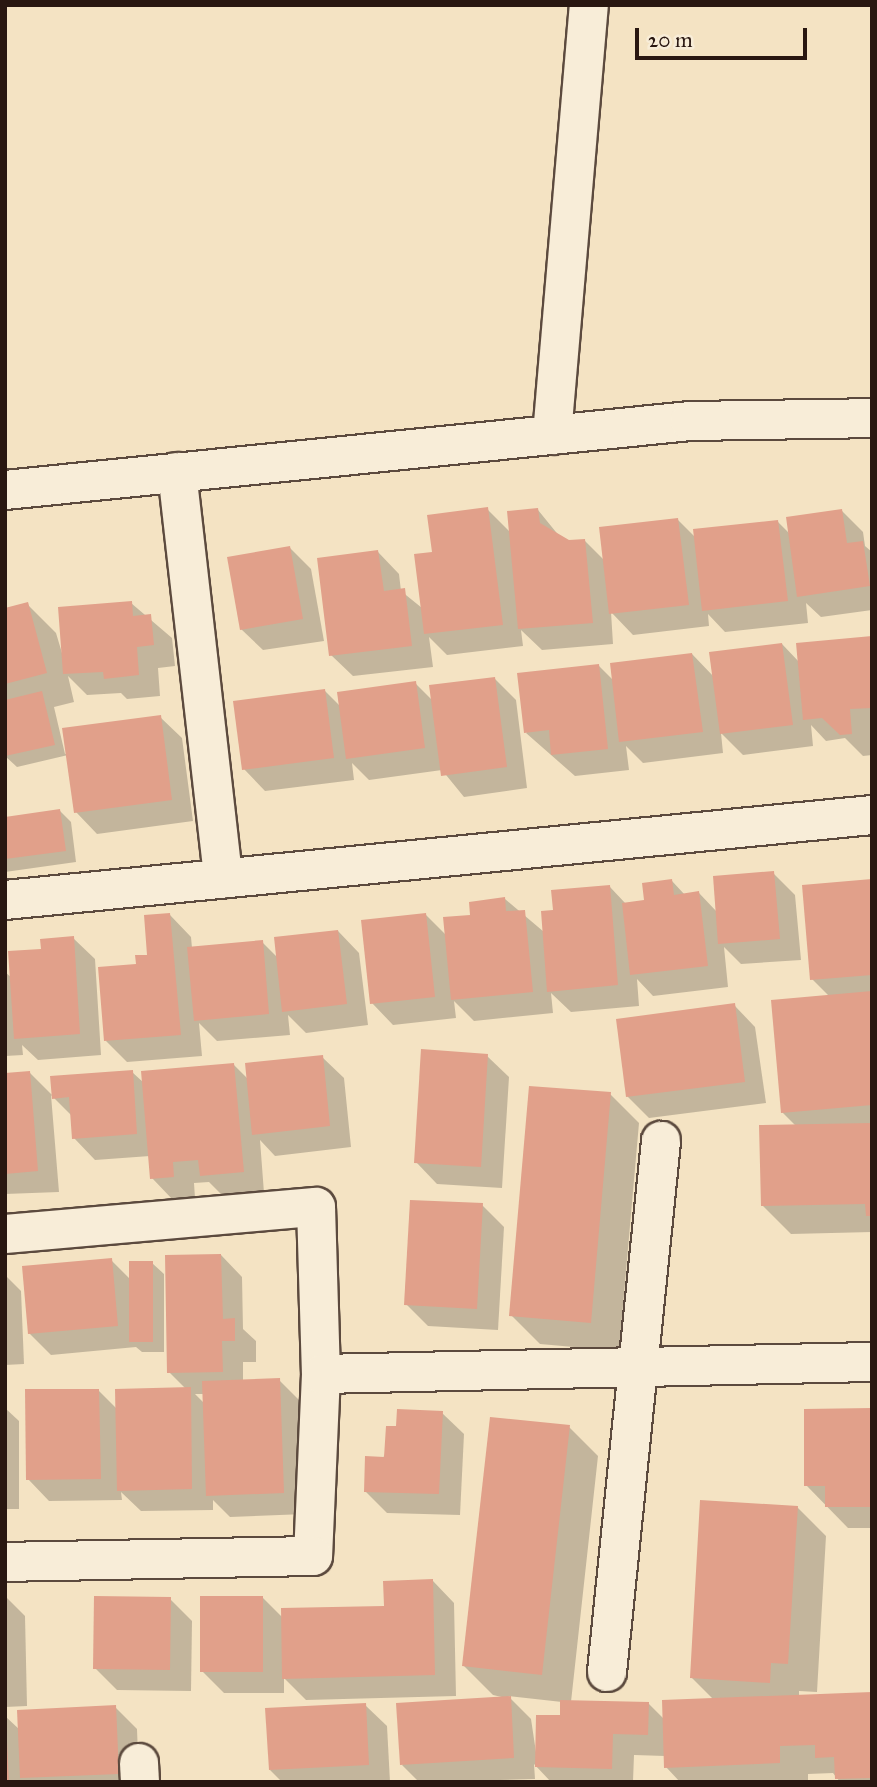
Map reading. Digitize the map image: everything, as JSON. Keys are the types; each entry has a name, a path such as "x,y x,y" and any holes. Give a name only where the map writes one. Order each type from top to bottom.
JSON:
{"street":[{"path":"552,435 589,5"},
{"path":"5,490 690,421 872,418"},
{"path":"177,472 223,878"},
{"path":"5,900 872,815"},
{"path":"607,1672 661,1141"},
{"path":"5,1234 316,1208 321,1374 313,1556 5,1562"},
{"path":"321,1374 872,1362"}],"building":[{"path":"488,507 503,625 424,634 414,554 432,552 427,515"},
{"path":"538,508 540,523 569,540 585,539 593,623 518,629 507,511"},
{"path":"842,509 847,543 863,541 870,586 797,597 786,517"},
{"path":"678,518 689,605 609,614 599,527"},
{"path":"778,520 788,601 702,611 693,529"},
{"path":"290,546 303,619 240,630 227,557"},
{"path":"378,550 384,591 405,588 412,646 329,656 317,558"},
{"path":"132,601 133,616 151,614 154,645 137,647 139,675 104,679 103,672 63,674 58,607"},
{"path":"28,602 47,673 5,684 5,608"},
{"path":"872,636 872,708 850,709 852,734 840,735 822,718 803,720 796,643"},
{"path":"782,643 793,725 720,734 709,652"},
{"path":"692,653 703,732 619,742 610,663"},
{"path":"599,664 608,749 551,755 549,730 524,733 517,673"},
{"path":"495,677 507,767 441,776 429,685"},
{"path":"416,681 425,748 346,759 337,692"},
{"path":"325,689 334,758 242,770 233,701"},
{"path":"42,691 55,745 5,756 5,700"},
{"path":"161,715 172,800 74,813 62,728"},
{"path":"60,809 66,851 5,859 5,817"},
{"path":"774,871 780,939 718,944 713,876"},
{"path":"672,879 674,895 699,891 708,966 630,975 622,903 644,900 642,883"},
{"path":"872,879 872,975 810,980 802,885"},
{"path":"610,885 618,985 547,992 541,911 553,910 551,890"},
{"path":"505,897 506,911 525,910 533,992 451,1000 443,917 470,915 469,902"},
{"path":"170,913 181,1035 104,1041 98,967 136,964 135,955 147,955 144,915"},
{"path":"426,913 435,997 370,1004 361,920"},
{"path":"338,930 347,1004 282,1012 274,937"},
{"path":"74,936 80,1034 14,1039 8,951 41,949 40,939"},
{"path":"263,940 269,1014 194,1021 187,947"},
{"path":"872,991 872,1105 781,1113 771,1000"},
{"path":"735,1003 745,1082 626,1097 616,1019"},
{"path":"421,1049 488,1054 481,1167 414,1163"},
{"path":"323,1055 330,1126 252,1135 245,1063"},
{"path":"234,1063 244,1172 200,1176 198,1160 173,1162 174,1177 150,1179 141,1071"},
{"path":"133,1070 137,1134 72,1139 69,1097 52,1099 50,1076"},
{"path":"30,1071 38,1171 5,1174 5,1073"},
{"path":"529,1086 611,1092 591,1323 509,1316"},
{"path":"872,1123 872,1216 866,1216 865,1204 761,1206 759,1125"},
{"path":"410,1200 483,1203 477,1309 404,1305"},
{"path":"221,1254 223,1319 235,1318 235,1341 222,1341 223,1372 167,1373 165,1255"},
{"path":"112,1258 118,1326 28,1334 22,1266"},
{"path":"129,1261 153,1261 153,1342 129,1342"},
{"path":"280,1378 284,1493 206,1496 202,1381"},
{"path":"191,1387 192,1489 117,1491 115,1389"},
{"path":"25,1389 99,1389 101,1479 26,1480"},
{"path":"872,1408 872,1507 825,1507 825,1486 804,1486 804,1409"},
{"path":"397,1409 443,1411 439,1494 364,1492 365,1456 384,1457 386,1426 396,1426"},
{"path":"490,1417 570,1425 542,1675 462,1666"},
{"path":"700,1500 798,1506 788,1664 771,1663 770,1683 690,1678"},
{"path":"433,1579 435,1675 282,1679 281,1608 384,1606 383,1581"},
{"path":"94,1596 171,1597 170,1670 93,1669"},
{"path":"200,1596 263,1596 263,1672 200,1672"},
{"path":"872,1692 872,1778 835,1779 834,1757 815,1758 815,1745 780,1746 780,1763 664,1768 662,1700"},
{"path":"511,1696 514,1758 400,1765 396,1703"},
{"path":"560,1700 649,1702 648,1735 613,1734 612,1769 535,1767 536,1715 560,1715"},
{"path":"366,1703 369,1765 269,1770 265,1708"},
{"path":"116,1705 119,1774 20,1778 17,1710"},
{"path":"7,1742 9,1782 5,1782"}]}
